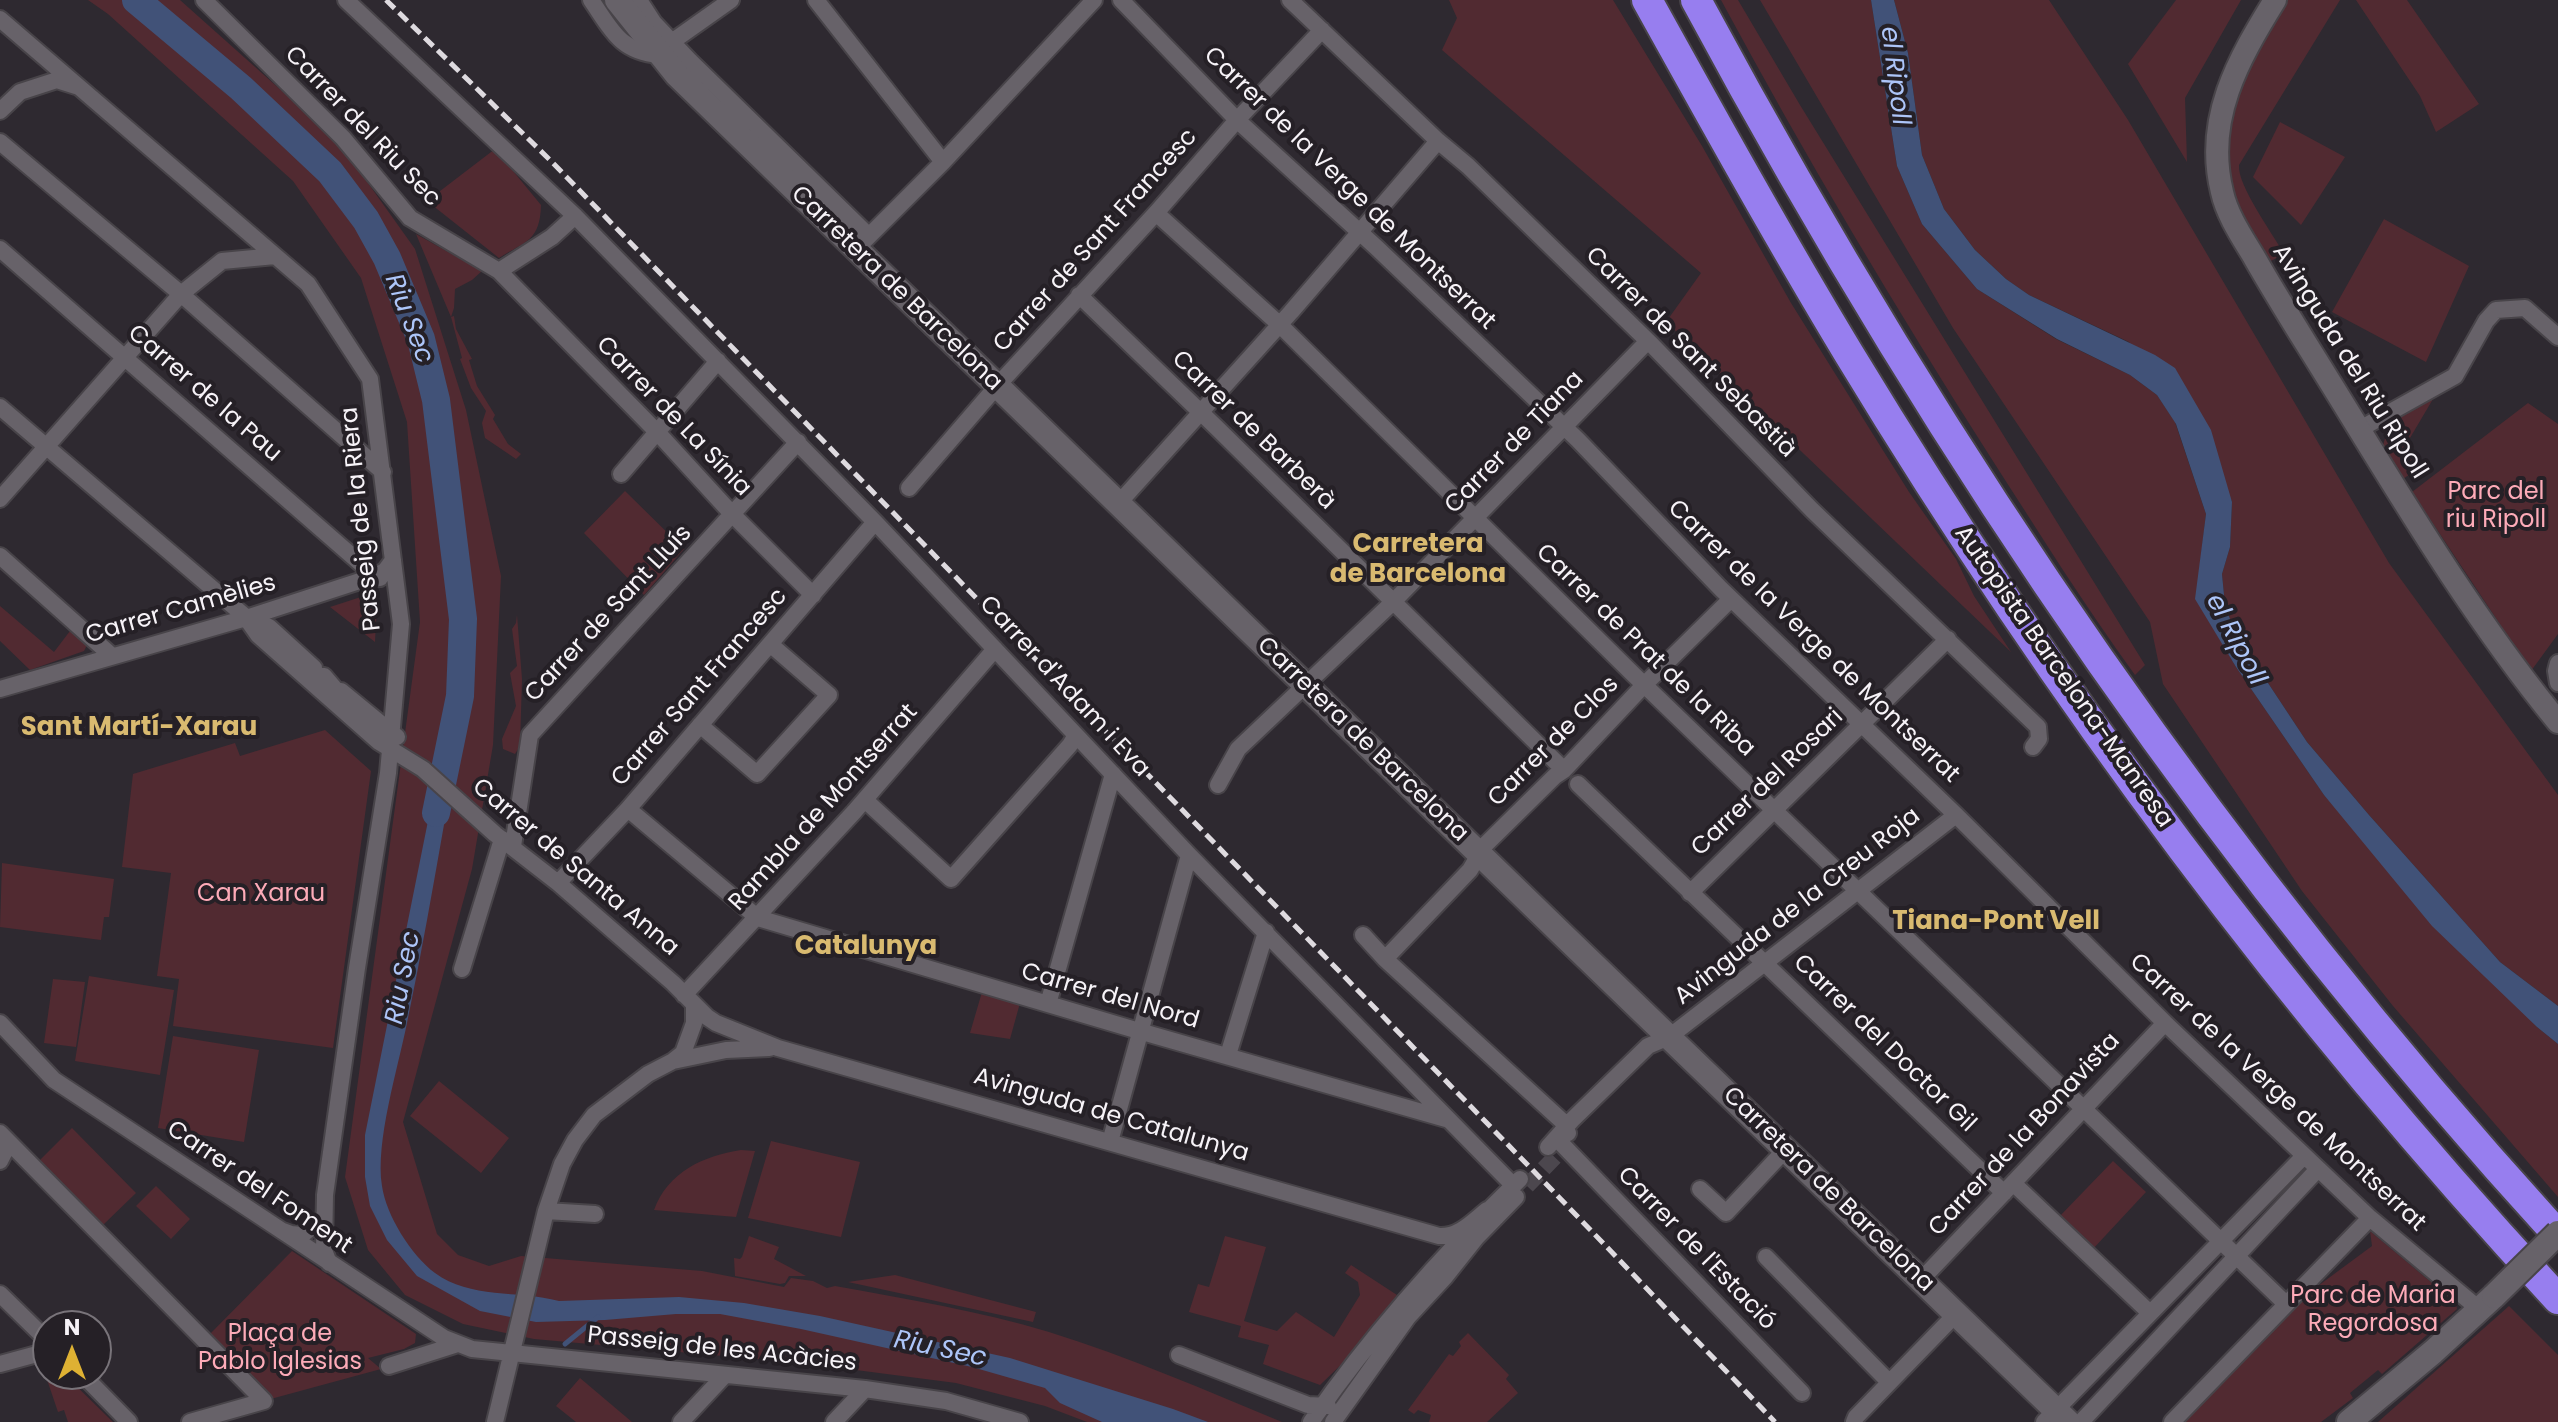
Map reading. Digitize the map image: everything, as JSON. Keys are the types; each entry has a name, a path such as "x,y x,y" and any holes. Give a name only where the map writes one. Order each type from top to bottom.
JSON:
{"highway":[{"name":"Autopista Barcelona-Manresa","path":"1647,0 1766,213 1857,367 1963,535 2128,774 2221,898 2366,1081 2558,1299"},
{"name":"Autopista Barcelona-Manresa","path":"1696,0 1752,104 1888,337 2001,516 2104,669 2245,859 2339,979 2461,1126 2558,1234"}],"main road":[{"name":"Carretera de Barcelona","path":"617,0 666,48 670,69 862,243 997,386 1666,1039 1786,1149 1956,1314 2056,1418"},
{"path":"2349,1422 2394,1386 2558,1234"}],"street":[{"name":"Carrer del Riu Sec","path":"204,0 343,138 410,218 499,271"},
{"name":"Carrer d'Adam i Eva","path":"346,0 578,219 875,522 1189,855 1448,1120 1520,1183"},
{"name":"Carretera de Barcelona","path":"591,0 623,43 643,54 666,48 639,0"},
{"path":"666,48 731,0"},
{"path":"816,0 943,162"},
{"path":"862,243 943,162 1094,0"},
{"name":"Carrer de la Verge de Montserrat","path":"1121,0 1237,120 1578,440 1731,599 2304,1156 2370,1218 2486,1302"},
{"name":"Carrer de Sant Sebastià","path":"1290,0 1468,166 1648,341 1812,510 2038,727 2039,739 2033,747"},
{"name":"Avinguda del Riu Ripoll","path":"2275,0 2247,47 2225,95 2218,145 2222,193 2245,243 2360,429 2486,626 2558,722"},
{"name":"Passeig de la Riera","path":"0,19 308,284 370,379 401,624 390,739 324,1217 324,1250 329,1263"},
{"name":"Carrer de Sant Francesc","path":"909,488 1079,295 1322,30"},
{"path":"0,111 20,92 57,80 79,87"},
{"path":"1118,504 1438,141"},
{"path":"0,142 181,294 383,472"},
{"name":"Carrer de Prat de la Riba","path":"1156,213 1279,324 1644,685 2286,1304"},
{"path":"499,271 578,219"},
{"name":"Carrer de la Pau","path":"0,249 375,576"},
{"path":"0,499 181,294 222,261 275,256"},
{"name":"Carrer de La Sínia","path":"499,271 813,595"},
{"name":"Carrer de Barberà","path":"1079,295 1564,770"},
{"path":"2360,429 2455,376 2486,321 2496,310 2525,308 2558,337"},
{"name":"Carrer de Tiana","path":"1218,785 1238,749 1392,603 1648,341"},
{"path":"621,474 718,361"},
{"name":"Carrer de Santa Anna","path":"0,407 312,675 324,676"},
{"name":"Carrer de Sant Lluís","path":"462,969 503,840 530,735 798,442"},
{"name":"Carrer Sant Francesc","path":"558,883 628,809 875,522"},
{"path":"0,556 112,656"},
{"name":"Carrer Camèlies","path":"0,689 246,618 375,576 385,571 393,560"},
{"path":"375,576 396,586"},
{"name":"Carrer de Clos","path":"1385,959 1470,870 1479,854 1731,599"},
{"name":"Carrer de Santa Anna","path":"246,618 269,627 324,676 380,734 390,739 503,840 558,883 689,1000"},
{"name":"Carrer de Santa Anna","path":"246,618 258,635 379,742 390,739"},
{"name":"Carrer del Rosari","path":"1690,893 1948,639"},
{"path":"700,725 757,774 829,695 770,644"},
{"name":"Rambla de Montserrat","path":"689,1000 995,649"},
{"path":"2558,663 2558,683"},
{"path":"865,800 951,879 1076,735"},
{"path":"1048,1004 1113,774"},
{"path":"1578,784 1765,963"},
{"path":"628,809 758,918"},
{"name":"Avinguda de la Creu Roja","path":"1666,1039 1956,815"},
{"path":"1110,1142 1189,855"},
{"name":"Carrer del Nord","path":"758,918 1448,1120"},
{"path":"1228,1055 1266,932"},
{"name":"Carrer de l'Estació","path":"1363,935 1562,1138 1802,1393"},
{"name":"Carrer del Doctor Gil","path":"1765,963 2008,1188 2150,1313"},
{"name":"Avinguda de Catalunya","path":"689,1000 716,1023 778,1048 1439,1236 1460,1232 1520,1183"},
{"name":"Avinguda de Catalunya","path":"495,1422 546,1211 562,1164 594,1115 648,1074 683,1053 694,1023 689,1000"},
{"name":"Carrer del Foment","path":"0,1023 54,1080 444,1338 472,1349 514,1345"},
{"name":"Carrer de la Bonavista","path":"1921,1280 2165,1023"},
{"path":"1562,1138 1651,1057 1661,1052 1666,1039"},
{"path":"1562,1138 1666,1039"},
{"name":"Avinguda de Catalunya","path":"673,1061 726,1050 778,1048"},
{"path":"0,1161 4,1138"},
{"path":"4,1138 264,1401 190,1422"},
{"path":"1700,1189 1726,1213 1786,1149"},
{"path":"2056,1418 2150,1313 2304,1156"},
{"path":"2081,1422 2318,1169"},
{"path":"1179,1355 1323,1414 1405,1311 1476,1238 1520,1183"},
{"name":"Avinguda de Catalunya","path":"1447,1270 1459,1241 1487,1210"},
{"path":"546,1211 595,1214"},
{"path":"275,1227 302,1235 324,1217"},
{"path":"2172,1422 2370,1218"},
{"path":"1431,1232 1437,1238 1447,1270"},
{"path":"1766,1257 1889,1382"},
{"path":"0,1294 32,1326"},
{"path":"1854,1422 1956,1314"},
{"path":"389,1366 458,1344"},
{"name":"Passeig de les Acàcies","path":"514,1345 725,1375 865,1389 966,1407 1020,1422"},
{"path":"29,1355 32,1350"},
{"path":"0,1364 32,1354"},
{"path":"681,1422 725,1375"},
{"path":"834,1422 865,1389"},
{"path":"98,1390 129,1422"},
{"path":"955,1422 966,1407"}],"green space":[{"path":"88,0 180,0 338,141 415,249 466,410 501,576 493,745 472,869 403,1122 437,1234 458,1255 489,1266 521,1256 702,1271 784,1287 791,1278 813,1281 827,1288 835,1286 970,1312 1049,1332 1108,1352 1282,1422 1087,1422 1045,1406 956,1383 802,1363 534,1339 463,1324 405,1295 368,1250 345,1177 420,622 407,422 361,278 293,181 108,14"},
{"path":"1449,0 1613,0 1702,146 1791,303 1909,492 1956,559 1974,596 2011,652 1666,322 1701,273 1442,50 1457,18"},
{"path":"1721,0 1738,0 2145,665 2135,675 2062,568 1921,346 1818,174"},
{"path":"1760,0 1871,0 1897,166 1922,224 1977,289 2056,339 2130,375 2157,395 2175,422 2206,514 2196,599 2236,667 2324,795 2537,1027 2558,1044 2558,1197 2393,1006 2302,891 2163,684 2150,622 1953,328"},
{"path":"1894,0 2049,0 2128,120 2389,563 2558,795 2558,1006 2500,962 2369,815 2307,742 2235,633 2225,605 2222,574 2230,547 2232,501 2129,342 2029,295 2006,279 1975,250 1944,209 1922,155 1908,53"},
{"path":"2176,0 2241,0 2185,98 2187,162 2128,64"},
{"path":"2288,0 2340,0 2239,165 2249,197 2284,254 2267,263 2241,219 2229,168 2228,141 2238,92"},
{"path":"2356,0 2407,0 2479,104 2436,132 2420,96"},
{"path":"2280,122 2345,157 2301,225 2253,177"},
{"path":"495,149 541,205 538,226 530,239 499,258 427,201"},
{"path":"2384,219 2469,266 2426,362 2332,312"},
{"path":"416,234 482,271 455,289 451,317"},
{"path":"454,316 456,329 472,359 469,360 477,386 495,415 493,419 508,444 521,454 516,459 485,438 482,423 486,411 471,388 460,359 451,317"},
{"path":"2433,399 2407,443 2423,465 2403,479 2383,445 2390,423"},
{"name":"Parc del riu Ripoll","path":"2528,403 2558,424 2558,634 2531,671 2412,492"},
{"path":"625,491 684,549 644,595 584,533"},
{"path":"367,595 377,602 375,642 330,607"},
{"path":"0,606 54,652 70,631 88,643 84,651 30,670 0,641"},
{"path":"517,615 522,679 520,746 515,754 503,749 502,739 516,706 510,673 517,666 512,629"},
{"name":"Can Xarau","path":"325,730 371,771 333,1048 173,1026 179,979 157,976 171,873 122,867 133,774 235,743 240,756"},
{"path":"2,863 114,879 109,917 104,917 101,940 0,927"},
{"path":"89,976 174,990 160,1075 75,1061"},
{"path":"53,979 85,982 76,1047 44,1043"},
{"path":"982,992 1020,1003 1010,1039 970,1033"},
{"path":"173,1036 259,1050 244,1142 158,1128"},
{"path":"439,1081 509,1138 481,1173 410,1116"},
{"path":"72,1128 136,1193 103,1225 39,1161"},
{"path":"771,1141 860,1162 841,1237 748,1218"},
{"path":"741,1150 755,1151 736,1217 654,1210 668,1185 688,1168"},
{"path":"2113,1161 2146,1192 2092,1250 2058,1218"},
{"path":"156,1186 190,1219 171,1239 136,1206"},
{"name":"Parc de Maria Regordosa","path":"2370,1231 2456,1303 2457,1309 2382,1374 2378,1370 2350,1393 2353,1398 2321,1422 2182,1422 2303,1297 2372,1246"},
{"path":"749,1236 779,1247 774,1259 806,1276 789,1276 785,1283 780,1284 735,1276 734,1258 742,1257"},
{"path":"1225,1236 1266,1247 1244,1321 1277,1331 1296,1312 1334,1337 1360,1295 1358,1282 1345,1273 1351,1265 1397,1295 1347,1359 1320,1385 1263,1364 1269,1345 1238,1337 1241,1326 1189,1312 1198,1284 1209,1287"},
{"name":"Plaça de Pablo Iglesias","path":"292,1251 416,1334 415,1343 368,1358 381,1369 267,1400 206,1338"},
{"path":"895,1275 1036,1312 1033,1322 848,1282"},
{"path":"2509,1306 2558,1355 2558,1422 2378,1422"},
{"path":"1468,1333 1509,1375 1506,1379 1518,1393 1487,1422 1429,1422 1431,1415 1418,1410 1414,1414 1408,1410 1449,1354 1453,1356 1461,1346 1459,1342"},
{"path":"580,1378 632,1422 576,1422 556,1406"},
{"path":"51,1390 80,1390 113,1422 68,1422 64,1410 58,1412"}],"water":[{"name":"el Ripoll","path":"1871,0 1894,0 1908,53 1922,155 1944,209 1975,250 2006,279 2029,295 2155,355 2175,368 2211,430 2232,502 2230,547 2222,574 2225,605 2235,633 2307,742 2369,815 2500,962 2558,1006 2558,1044 2432,926 2324,795 2236,667 2195,599 2206,514 2176,424 2157,395 2130,375 2057,339 1977,289 1922,224 1897,166"},
{"path":"439,797 445,819 412,998 388,1105 381,1168 384,1197 394,1222 417,1256 435,1273 463,1287 559,1301 679,1297 744,1303 820,1316 1010,1358 1208,1422 1102,1422 1060,1403 1045,1388 972,1367 720,1314 536,1322 480,1311 417,1276 387,1240 370,1206 365,1177 365,1135 431,806"}],"waterway":[{"name":"Riu Sec","path":"136,0 241,88 330,172 366,220 387,258 421,339 436,400 463,619 460,696 436,813"},
{"path":"565,1344 598,1317"}],"tunnel":[{"path":"1527,1186 1557,1155"}],"railway":[{"path":"386,0 550,160 1775,1422"}],"district":[{"name":"Carretera de Barcelona","path":"1418,560"},
{"name":"Sant Martí-Xarau","path":"139,728"},
{"name":"Tiana-Pont Vell","path":"1996,922"},
{"name":"Catalunya","path":"866,947"}]}
